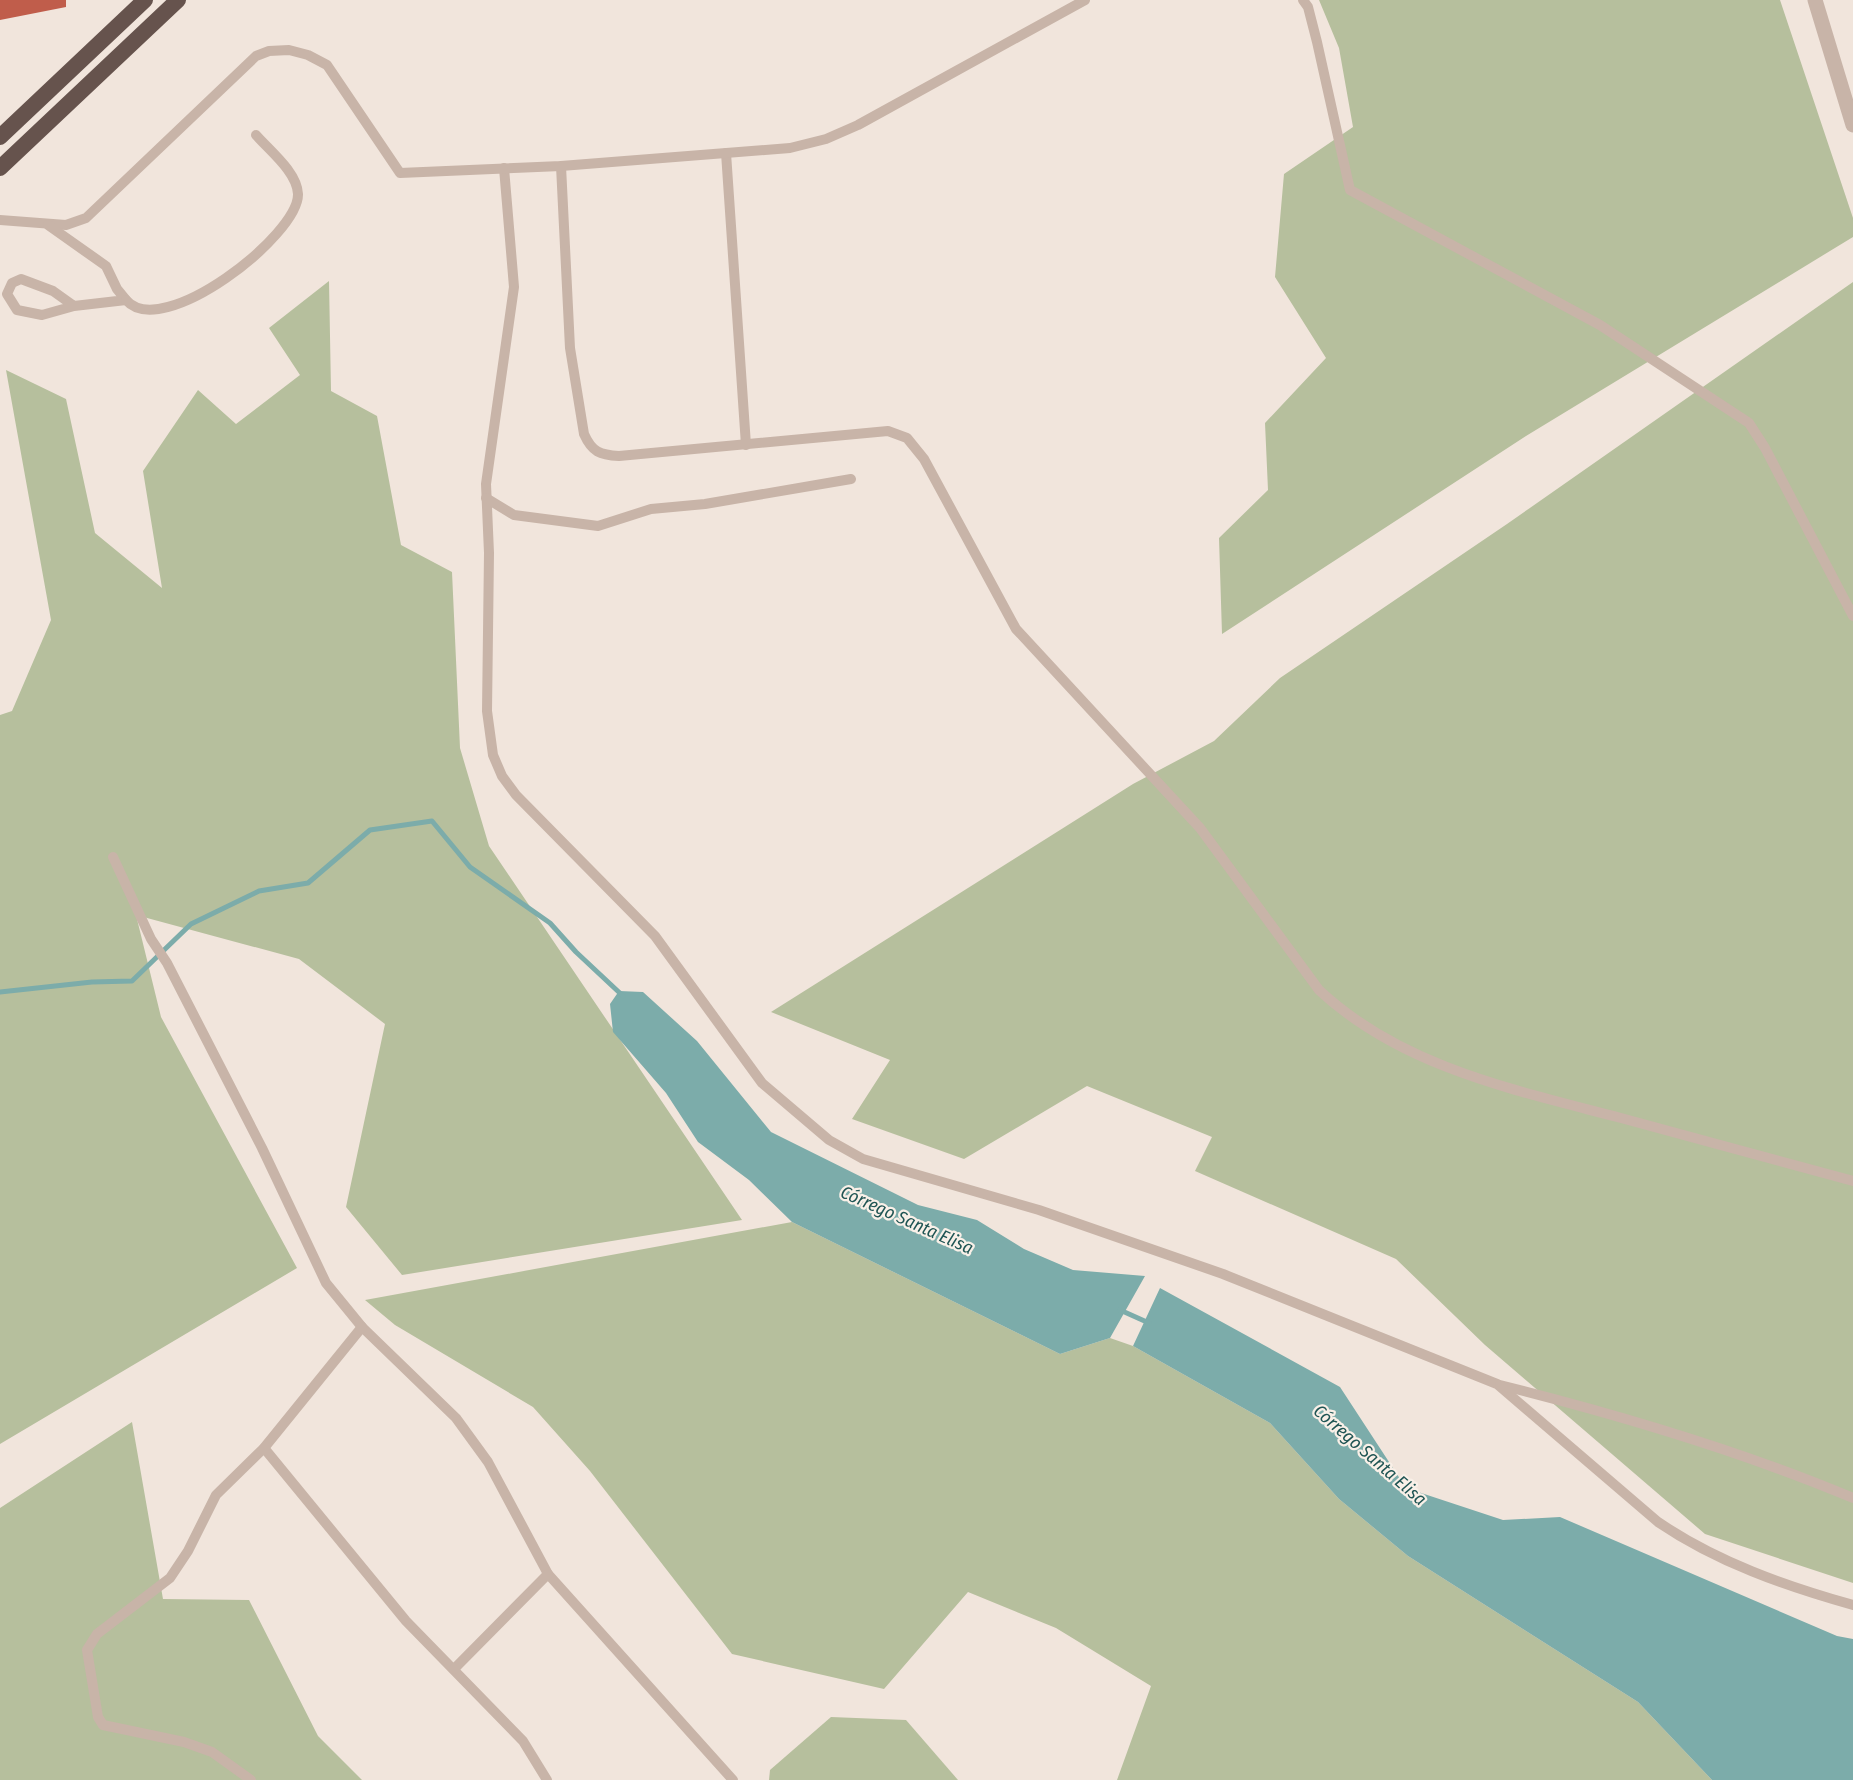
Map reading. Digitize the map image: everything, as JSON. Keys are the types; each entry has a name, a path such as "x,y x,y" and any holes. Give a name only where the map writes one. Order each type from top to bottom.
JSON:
{"highway":[{"path":"0,137 145,0"},
{"path":"0,168 178,0"}],"street":[{"path":"1815,0 1853,124"}],"lane":[{"path":"0,220 47,224 76,223 86,218 256,56 269,51 289,50 308,55 327,65 400,173 561,166 790,148 842,133 1085,0"},
{"path":"1303,0 1308,7 1317,42 1350,190 1600,325 1749,423 1765,448 1853,616"},
{"path":"47,224 106,267 117,289 132,306 148,310 173,305 206,292 234,273 293,213 298,192 295,180 256,135"},
{"path":"726,153 746,445"},
{"path":"561,166 570,348 584,434 590,448 605,455 619,456 888,431 907,438 924,459 1016,629 1200,828 1319,990 1343,1013 1380,1037 1428,1061 1543,1097 1853,1181"},
{"path":"504,168 514,287 487,473 489,552 487,711 493,755 502,776 516,795 655,936 762,1083 799,1117 829,1140 863,1159 1040,1210 1223,1274 1497,1384 1592,1408 1693,1439 1853,1498"},
{"path":"74,306 53,291 21,279 12,283 7,294 12,306 27,314 42,315 74,306 126,300"},
{"path":"486,498 514,516 598,526 651,509 705,504 851,479"},
{"path":"113,857 151,939 167,963 262,1148 327,1283 362,1327 456,1418 488,1462 548,1574 733,1780"},
{"path":"250,1780 212,1752 184,1742 103,1725 98,1717 87,1650 97,1634 170,1578 188,1551 216,1495 264,1448 362,1327"},
{"path":"1497,1384 1658,1522 1685,1540 1797,1589 1853,1605"},
{"path":"264,1448 377,1586 523,1741 547,1780"},
{"path":"454,1669 548,1574"}],"green space":[{"path":"1319,0 1780,0 1853,218 1853,237 1526,436 1222,634 1219,538 1268,490 1265,423 1326,358 1275,277 1284,174 1353,127 1339,48"},
{"path":"329,281 331,391 377,416 401,545 452,572 460,748 489,846 742,1220 402,1275 346,1207 385,1024 299,959 136,915 161,1017 297,1268 0,1444 0,715 12,711 51,620 6,370 66,399 95,533 162,588 143,471 198,390 236,424 300,375 269,328"},
{"path":"1853,282 1853,1583 1705,1534 1485,1345 1396,1259 1195,1171 1212,1137 1087,1086 964,1159 852,1119 890,1060 771,1012 1133,784 1214,741 1280,678 1507,524"},
{"path":"792,1222 1060,1354 1110,1338 1133,1346 1270,1423 1339,1499 1408,1556 1638,1702 1712,1780 1117,1780 1151,1686 1056,1628 968,1592 884,1689 732,1654 590,1471 533,1407 395,1325 365,1300"},
{"path":"132,1422 163,1599 249,1600 318,1736 362,1780 0,1780 0,1508"},
{"path":"831,1717 906,1720 958,1780 769,1780 770,1770"}],"water":[{"path":"619,991 643,992 697,1041 771,1132 918,1205 977,1220 1024,1249 1073,1270 1145,1276 1110,1338 1060,1354 792,1222 749,1180 698,1142 666,1093 613,1032 610,1004"},
{"path":"1160,1288 1340,1387 1406,1488 1503,1520 1560,1517 1837,1636 1853,1639 1853,1780 1712,1780 1638,1702 1408,1556 1339,1499 1270,1423 1133,1346"}],"building":[{"path":"0,0 66,0 66,7 0,20"}],"waterway":[{"name":"Córrego Santa Elisa","path":"0,992 92,982 132,981 191,924 259,891 308,883 370,830 432,821 470,867 550,923 576,952 623,996"},
{"name":"Córrego Santa Elisa","path":"1120,1310 1149,1323"}]}
